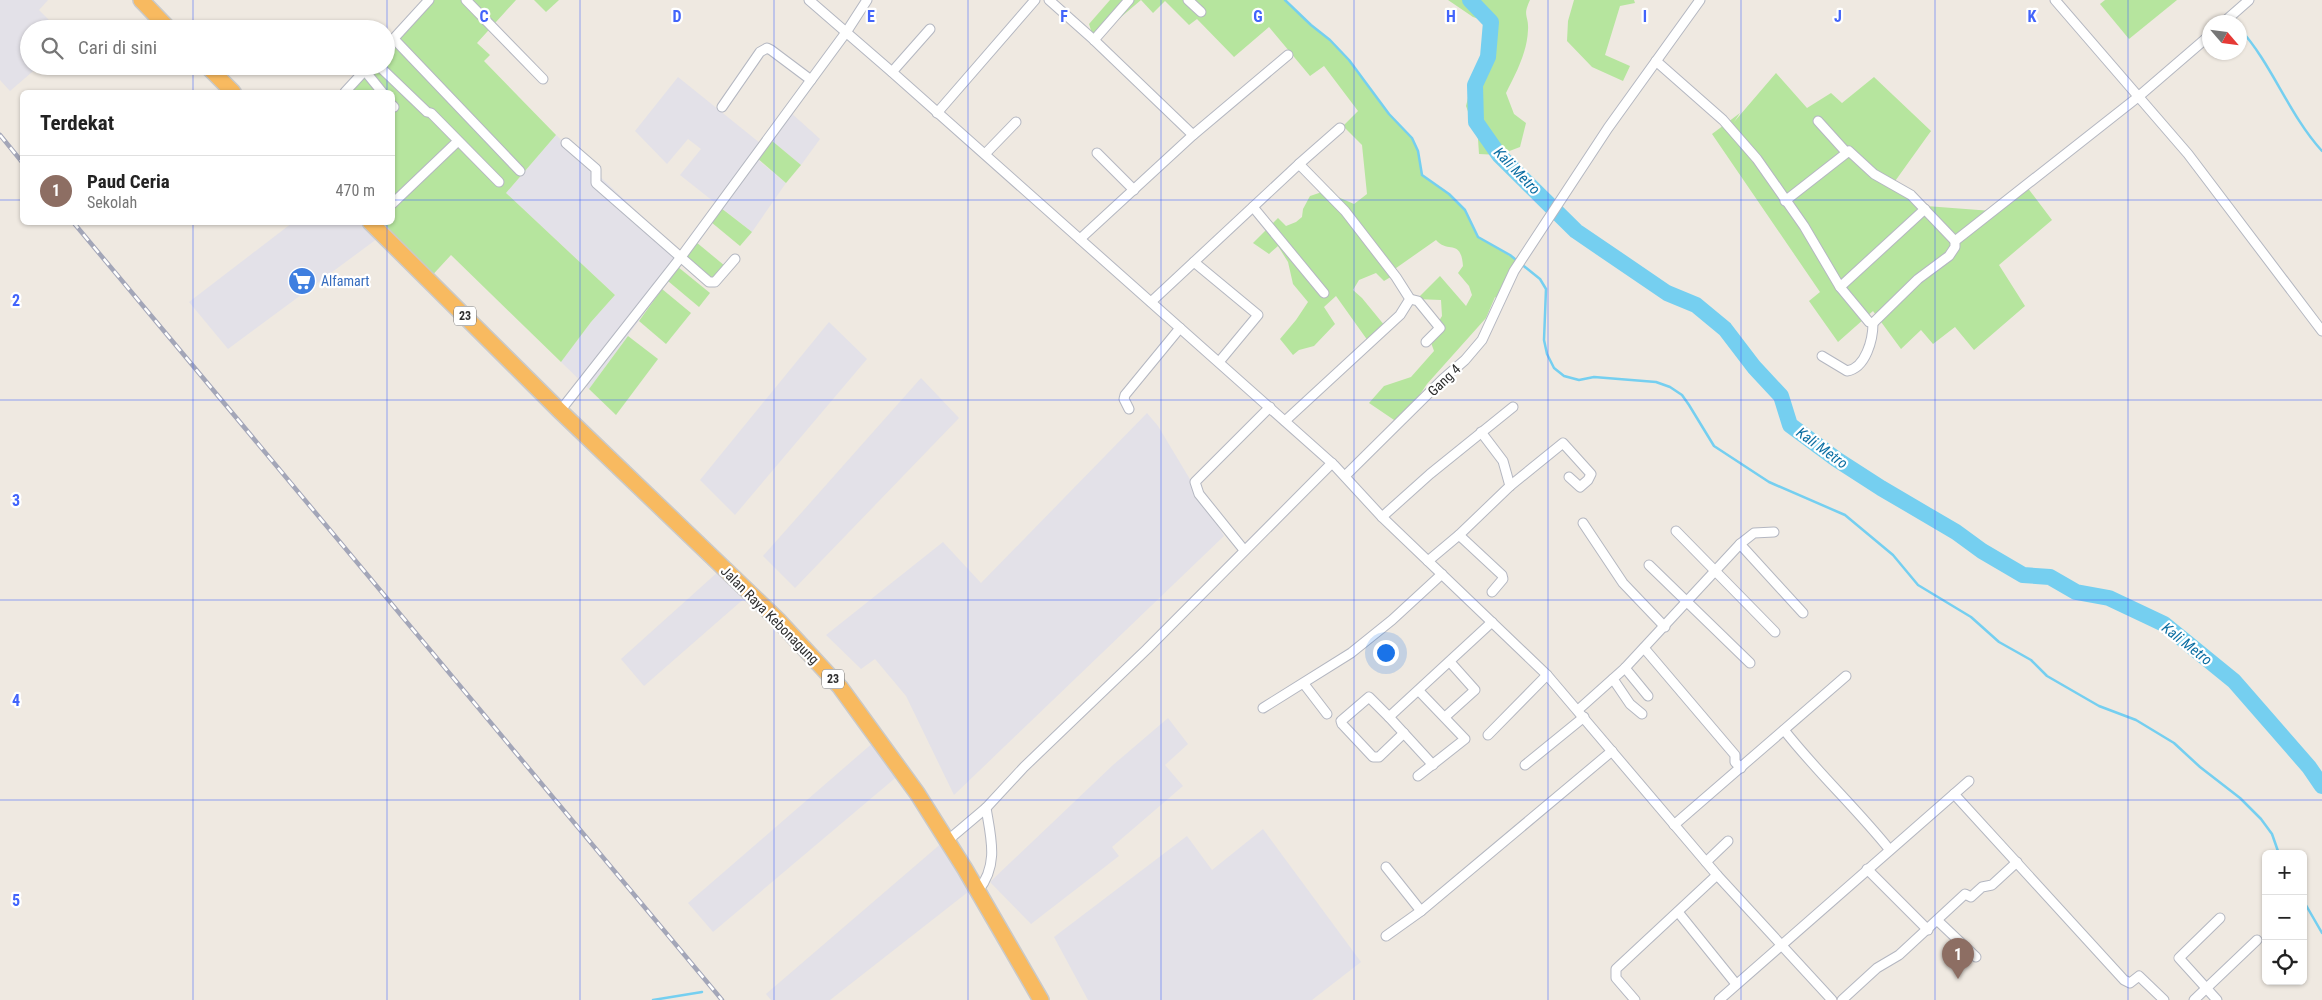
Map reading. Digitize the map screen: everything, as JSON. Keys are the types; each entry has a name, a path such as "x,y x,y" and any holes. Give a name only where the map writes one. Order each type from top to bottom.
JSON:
{"highway":[{"path":"147,2 162,20"},
{"path":"220,75 231,90"},
{"name":"23","path":"374,225 560,411"},
{"name":"Jalan Raya Kebonagung","path":"560,411 634,480 810,654 863,718 917,793 978,891 1041,1000"}],"street":[{"path":"395,38 429,0"},
{"path":"466,0 543,79"},
{"path":"809,0 1333,464 1382,517 1547,675 1581,713 1674,826 1780,946 1832,1000"},
{"path":"560,411 681,257 847,32 867,0"},
{"path":"937,113 1035,0"},
{"path":"1049,0 1094,40 1193,135"},
{"path":"1094,40 1129,0"},
{"path":"1188,0 1201,12"},
{"name":"Gang 4","path":"1343,475 1465,360 1482,340 1518,265 1608,128 1700,0"},
{"path":"2055,0 2222,197 2322,331"},
{"path":"2232,15 2249,0"},
{"path":"892,72 930,29"},
{"path":"395,40 520,172"},
{"path":"1955,241 2138,97 2202,42"},
{"path":"722,107 760,52 767,48 811,80"},
{"path":"1080,239 1193,135 1288,55"},
{"path":"1656,61 1723,120 1757,159 1804,226 1840,287 1869,322 1873,322"},
{"path":"347,90 361,75"},
{"path":"371,75 381,90"},
{"path":"388,75 499,182"},
{"path":"1818,121 1846,152"},
{"path":"985,154 1016,122"},
{"path":"1151,302 1340,128"},
{"path":"395,201 458,141"},
{"path":"566,143 596,169 596,183 712,283 735,259"},
{"path":"1785,201 1846,152 1852,152 1882,179 1911,195 1955,241 1955,247 1949,256 1918,279 1873,322 1871,345 1854,369 1847,371 1822,356"},
{"path":"1097,154 1134,190"},
{"path":"1299,164 1345,211 1382,258 1410,299 1418,301 1440,328 1426,342"},
{"path":"1253,207 1324,292"},
{"path":"1840,287 1925,209"},
{"path":"1194,262 1258,315 1219,362"},
{"path":"1285,421 1400,316 1410,299"},
{"path":"1129,409 1124,398 1125,395 1180,328"},
{"path":"1244,550 1198,494 1194,482 1270,407"},
{"path":"1382,517 1430,474 1513,407"},
{"path":"1481,432 1503,461 1510,486"},
{"path":"1428,561 1459,535 1510,486 1563,443 1591,474 1588,480 1580,487 1569,477"},
{"path":"947,841 986,808 1018,772 1146,651 1244,550 1333,464"},
{"path":"1583,523 1623,583 1665,627"},
{"path":"1676,531 1775,632"},
{"path":"1524,764 1581,713 1614,680 1740,544 1754,533 1774,532"},
{"path":"1459,535 1502,575 1503,579 1492,592"},
{"path":"1740,544 1803,613"},
{"path":"1649,565 1750,663"},
{"path":"1263,708 1304,684 1369,639 1442,574"},
{"path":"1389,717 1492,622"},
{"path":"1644,648 1734,754 1736,762 1741,768"},
{"path":"1445,717 1475,690 1450,662"},
{"path":"1625,668 1648,696"},
{"path":"1488,735 1547,675"},
{"path":"1674,826 1846,676"},
{"path":"1614,680 1630,704 1642,714"},
{"path":"1304,684 1327,714"},
{"path":"1418,776 1464,740 1445,717 1419,691"},
{"path":"1404,733 1376,758 1371,756 1341,723 1342,719 1369,697 1389,717 1404,733 1433,765"},
{"path":"1784,730 1808,760 1831,782 1889,849"},
{"path":"1386,936 1421,911 1612,751"},
{"path":"1719,1000 1889,849 1969,781"},
{"path":"1954,794 2127,983 2139,976 2164,1000"},
{"path":"978,891 986,881 992,864 992,846 986,808"},
{"path":"1706,862 1728,841"},
{"path":"1842,1000 1877,968 1899,955 1938,921 1965,894 1971,897 1982,887 1992,885 2017,862"},
{"path":"1386,867 1421,911"},
{"path":"1867,869 1928,930"},
{"path":"1636,1000 1616,978 1616,969 1717,875"},
{"path":"1678,912 1736,984"},
{"path":"2217,1000 2179,958 2220,918"},
{"path":"1938,921 1976,957"},
{"path":"2194,1000 2256,940"}],"shaded area":[{"path":"0,0 48,0 39,10 49,20 20,20 20,75 29,75 10,91 0,80"},
{"path":"678,77 765,147 757,159 786,183 752,232 680,175 701,149 688,139 667,164 635,131"},
{"path":"790,112 820,139 801,165 771,140"},
{"path":"556,135 685,257 589,389 561,362 591,322 615,295 506,193"},
{"path":"289,225 384,225 389,230 228,349 189,302"},
{"path":"829,322 867,359 735,515 700,480"},
{"path":"921,378 959,418 795,588 763,556"},
{"path":"1147,413 1158,426 1224,536 954,795 906,696 875,659 861,669 826,635 943,542 981,583"},
{"path":"729,562 755,589 644,686 621,659"},
{"path":"1168,718 1188,744 1165,765 1183,786 1112,847 1119,856 1031,924 990,882 1113,765"},
{"path":"875,741 900,774 713,932 688,903"},
{"path":"1263,829 1361,962 1312,1000 1088,1000 1054,937 1187,836 1212,870"},
{"path":"943,842 973,888 830,1000 771,1000 766,994"}],"green space":[{"path":"432,0 516,0 477,43 490,55 484,61 556,135 506,193 615,295 591,322 561,362 451,255 427,281 368,225 395,225 395,90 351,90 364,75 395,75 395,40"},
{"path":"534,0 559,0 546,12"},
{"path":"1110,0 1141,0 1094,40 1089,24"},
{"path":"1141,0 1285,0 1330,40 1349,60 1389,114 1412,138 1418,151 1422,175 1449,194 1465,210 1478,237 1520,262 1498,299 1495,297 1486,318 1427,384 1400,424 1369,403 1384,386 1411,377 1434,351 1429,337 1442,316 1441,300 1417,299 1440,276 1466,306 1472,295 1469,286 1458,273 1463,266 1460,252 1436,240 1389,273 1394,275 1384,281 1376,273 1359,280 1353,290 1385,326 1368,341 1336,296 1324,307 1335,324 1314,346 1299,350 1293,355 1280,339 1308,302 1293,284 1288,262 1278,246 1269,254 1253,243 1278,218 1286,226 1296,222 1302,217 1303,209 1310,196 1331,189 1338,197 1354,204 1367,194 1362,145 1343,126 1358,111 1324,66 1310,76 1269,27 1234,57 1197,19 1189,25 1165,1 1153,13"},
{"path":"1448,0 1530,0 1526,13 1528,30 1526,47 1506,93 1514,114 1526,123 1520,147 1499,155 1479,154 1478,139 1466,106 1472,82 1488,57 1491,23 1473,17"},
{"path":"1574,0 1634,0 1635,3 1620,6 1605,55 1630,66 1623,81 1592,67 1567,41 1568,21"},
{"path":"2105,0 2177,0 2129,39 2100,4"},
{"path":"1776,73 1807,108 1831,93 1842,103 1874,77 1931,131 1893,184 1926,206 1992,211 2024,183 2052,220 1999,265 2025,306 1974,350 1955,327 1933,344 1921,330 1901,349 1873,311 1838,342 1809,301 1820,292 1712,134 1740,113 1734,122"},
{"path":"771,140 801,165 786,183 757,158"},
{"path":"721,208 752,232 740,246 711,222"},
{"path":"696,242 725,266 715,280 685,257"},
{"path":"678,267 710,293 699,307 668,281"},
{"path":"662,289 691,313 666,344 639,321"},
{"path":"628,336 658,359 616,415 589,389"}],"waterway":[{"path":"1285,0 1330,40 1349,60 1389,114 1412,138 1418,151 1422,175 1449,194 1465,210 1478,237 1510,255 1540,279 1546,289 1544,340 1547,354 1554,368 1564,376 1579,380 1594,377 1656,382 1670,387 1682,395 1714,446 1769,482 1845,515 1893,555 1918,585 1971,617 1999,642 2031,660 2047,676 2099,706 2136,720 2174,743 2200,767 2240,798 2261,819 2272,834 2278,850"},
{"name":"Kali Metro","path":"1470,0 1491,22 1488,57 1475,85 1476,122 1499,155 1576,231 1667,293 1696,305 1725,329 1754,367 1781,396 1790,425 1836,459 2023,575 2050,577 2076,592 2109,598 2164,624 2234,681 2309,767 2322,786"},
{"path":"2247,38 2262,58 2300,122 2322,151"},
{"path":"2307,907 2322,933"},
{"path":"653,1000 702,992"}],"railway":[{"path":"0,135 20,160"},
{"path":"76,225 722,1000"}],"place":[{"name":"Alfamart","path":"302,281"},
{"name":"Paud Ceria","path":"1958,979"}]}
